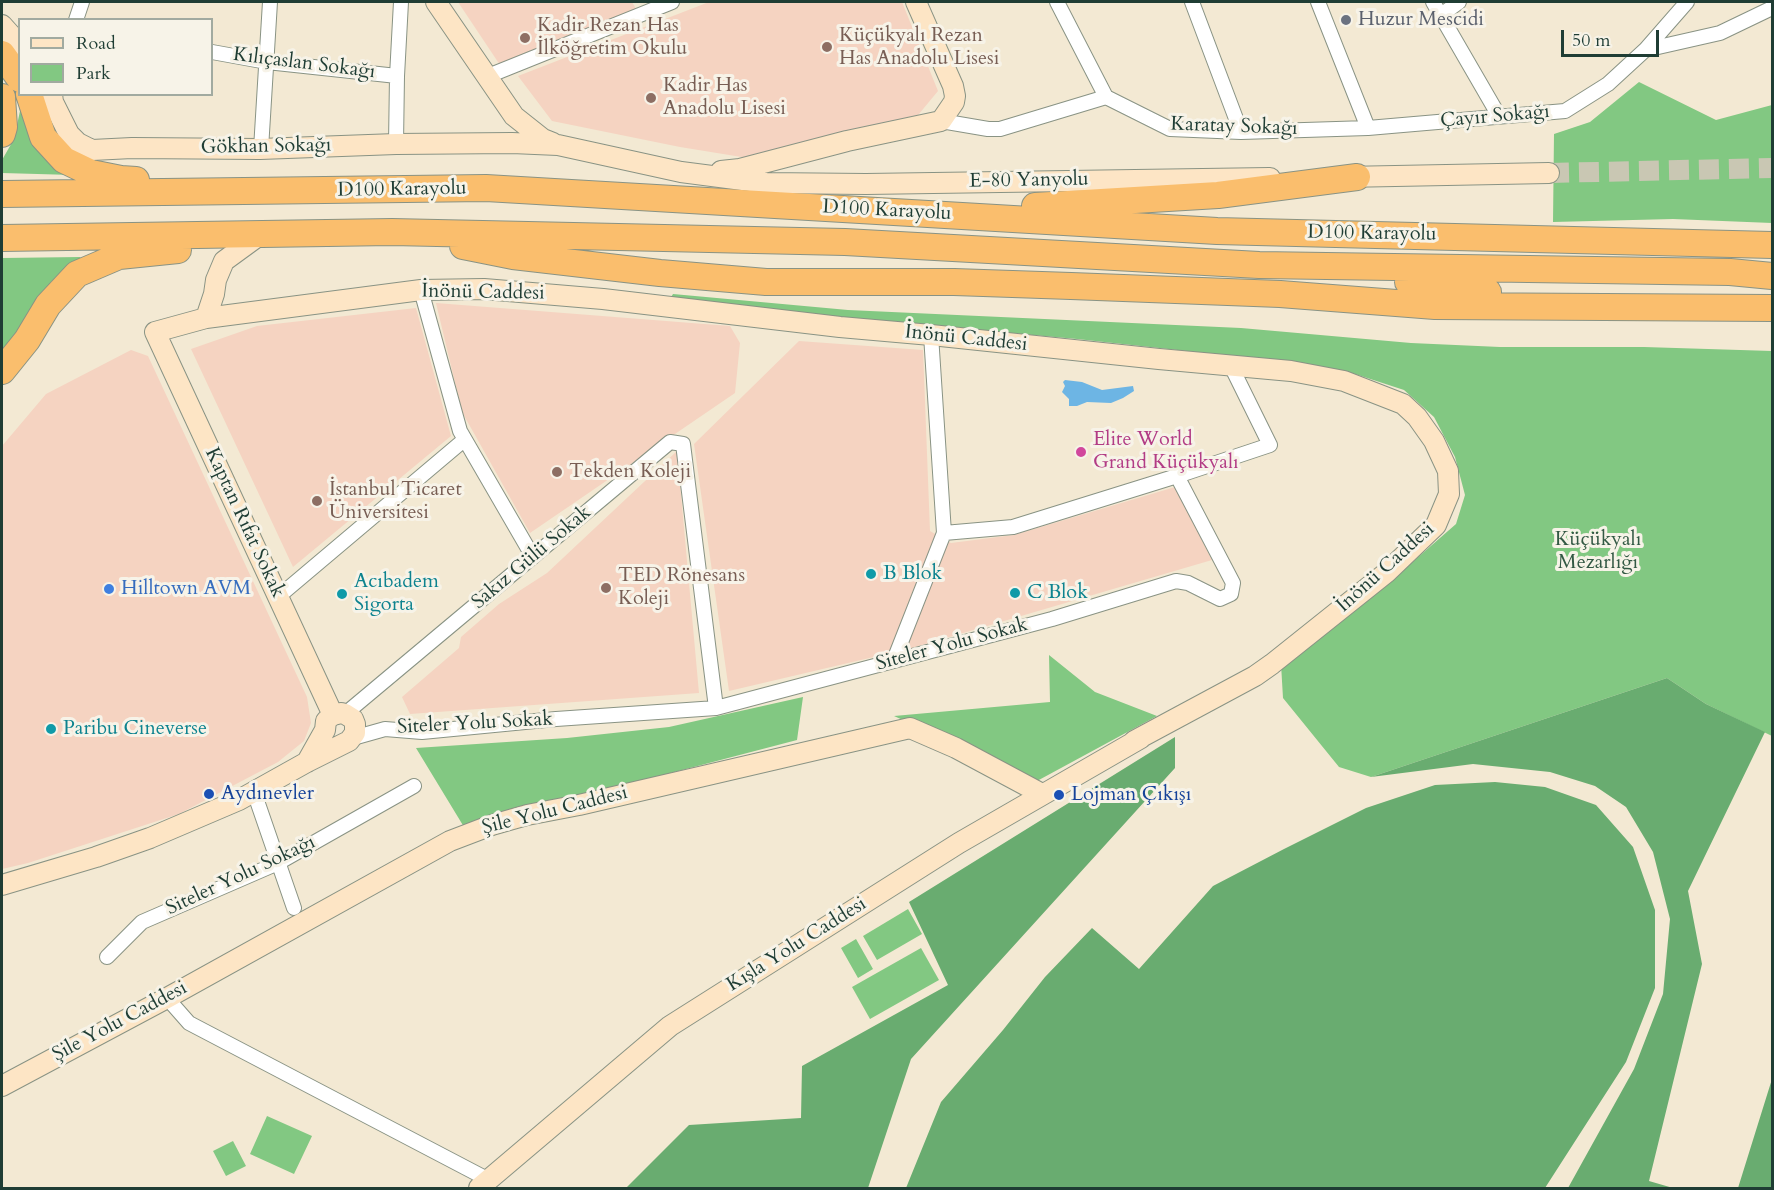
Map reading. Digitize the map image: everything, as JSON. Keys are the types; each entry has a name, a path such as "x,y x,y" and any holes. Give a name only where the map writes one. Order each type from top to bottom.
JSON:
{"highway":[{"path":"2,54 18,76"},
{"path":"30,96 43,137 63,160 91,173 122,179 286,192"},
{"path":"2,97 4,127 2,134"},
{"path":"919,213 1218,195 1357,177"},
{"name":"D100 Karayolu","path":"2,194 486,188 1217,231 1773,245"},
{"path":"392,232 513,255 660,273 766,282 954,282 1280,294 1435,306 1773,308"},
{"name":"D100 Karayolu","path":"2,238 392,232 845,242 1259,265 1730,273 1773,276"},
{"path":"2,371 27,340 48,305 77,274 119,256 222,246 261,234"},
{"path":"1259,265 1498,293 1659,307"}],"street":[{"path":"77,18 82,2"},
{"path":"261,149 270,2"},
{"path":"396,144 401,2"},
{"path":"436,2 514,116 543,139 558,145"},
{"path":"488,76 640,7 672,2"},
{"path":"916,2 953,86 954,102 941,121"},
{"path":"691,174 740,169 806,151 941,121 1000,129 1106,97 1057,2"},
{"path":"1192,2 1241,132"},
{"path":"1318,2 1368,128"},
{"path":"1433,2 1499,116"},
{"path":"1441,15 1459,2"},
{"name":"Çayır Sokağı","path":"1368,128 1565,111 1608,84 1644,50 1687,2"},
{"path":"1644,50 1720,33 1773,8"},
{"path":"2,25 18,43"},
{"name":"Kılıçaslan Sokağı","path":"213,52 267,62 397,75"},
{"name":"Gökhan Sokağı","path":"52,96 69,134 78,143 92,150 261,149 512,143"},
{"name":"Karatay Sokağı","path":"1106,97 1165,128 1241,132 1368,128"},
{"path":"512,143 516,129 514,116"},
{"name":"E-80 Yanyolu","path":"512,143 558,145 691,174 766,183 866,184 1549,173"},
{"path":"806,151 800,162 806,171 866,184"},
{"path":"206,318 216,279 224,261 261,234"},
{"name":"İnönü Caddesi","path":"154,332 206,318 421,290 484,289 603,298 840,327 1291,371 1344,381 1402,404 1417,417 1434,441 1448,471 1449,494 1436,525 1386,573 1255,676"},
{"path":"421,290 460,431 533,557"},
{"name":"Kaptan Rıfat Sokak","path":"154,332 334,720"},
{"path":"894,660 944,533 931,335"},
{"path":"944,533 1013,527 1270,445 1231,366"},
{"path":"278,597 464,440"},
{"name":"Sakız Gülü Sokak","path":"334,720 670,442 683,444 716,708"},
{"name":"Siteler Yolu Sokak","path":"349,741 385,729 422,732 556,719 716,708 1082,610 1176,582 1188,583 1220,599 1231,594 1233,583 1177,476"},
{"name":"Kışla Yolu Caddesi","path":"484,1184 670,1026 958,843 1255,676"},
{"path":"2,885 150,838 254,792 349,741 355,733 353,719 334,720"},
{"path":"334,720 330,740 334,743 349,741"},
{"path":"307,762 334,720"},
{"name":"Şile Yolu Caddesi","path":"2,1086 167,998 450,841 526,815 579,805 910,728 956,748 1042,794"},
{"name":"Siteler Yolu Sokağı","path":"107,957 142,922 278,863 414,786"},
{"path":"254,792 294,908"},
{"path":"167,998 189,1023 484,1184"}],"shaded area":[{"name":"Kadir Rezan Has İlköğretim Okulu","path":"458,2 632,2 638,12 500,65"},
{"path":"709,2 902,2 938,91 914,120 760,160 680,147 552,121 518,76"},
{"name":"Tekden Koleji","path":"436,303 730,326 740,343 735,393 530,533 462,412"},
{"name":"İstanbul Ticaret Üniversitesi","path":"416,308 451,436 293,567 191,349 257,326"},
{"path":"799,341 923,350 930,531 951,543 1014,535 1175,487 1212,560 912,648 729,691 694,444"},
{"name":"Hilltown AVM","path":"131,350 148,356 307,697 311,723 304,741 278,762 179,814 28,863 2,869 2,446 46,394"},
{"name":"TED Rönesans Koleji","path":"677,451 699,693 410,714 402,697 459,648 461,637 499,604 547,573"}],"green space":[{"path":"12,78 18,88 18,96 23,96 73,175 2,173 2,160 14,139 20,111"},
{"path":"1639,82 1716,120 1772,105 1772,223 1673,219 1553,222 1554,134 1590,122"},
{"path":"81,257 51,282 2,359 2,258"},
{"name":"Küçükyalı Mezarlığı","path":"673,294 848,310 1241,328 1411,343 1500,347 1644,347 1772,351 1772,736 1706,704 1667,678 1371,777 1339,767 1283,698 1281,664 1393,579 1456,524 1465,495 1455,457 1434,417 1404,390 1355,374 1205,353 1077,339 668,302"},
{"path":"1049,655 1095,692 1157,716 1037,781 894,716 1050,702"},
{"path":"1667,678 1706,704 1765,732 1688,891 1702,964 1649,1181 1673,1188 1568,1188 1634,1069 1663,994 1670,919 1653,852 1626,807 1595,786 1550,772 1473,764 1371,777"},
{"path":"803,697 797,740 464,827 416,748 567,738 669,727"},
{"path":"1175,737 1175,768 911,1059 868,1188 626,1188 689,1125 801,1118 802,1066 948,985 909,902"},
{"path":"1495,782 1545,787 1596,805 1633,847 1655,910 1655,988 1626,1062 1545,1188 906,1188 941,1102 1045,977 1092,928 1139,969 1213,886 1366,808 1435,785"},
{"path":"908,909 922,934 877,960 863,936"},
{"path":"856,939 873,969 858,978 841,948"},
{"path":"921,948 939,980 870,1019 852,987"},
{"path":"1772,1079 1772,1188 1738,1188"},
{"path":"267,1116 312,1136 294,1174 250,1154"},
{"path":"233,1141 246,1166 226,1176 213,1151"}],"water":[{"path":"1065,380 1082,382 1102,390 1133,386 1134,391 1111,403 1087,402 1069,406 1069,399 1062,392"}],"tunnel":[{"path":"1549,173 1772,168"}],"place":[{"name":"Huzur Mescidi","path":"1346,20"},
{"name":"Kadir Rezan Has İlköğretim Okulu","path":"525,38"},
{"name":"Küçükyalı Rezan Has Anadolu Lisesi","path":"827,47"},
{"name":"Kadir Has Anadolu Lisesi","path":"651,98"},
{"name":"Elite World Grand Küçükyalı","path":"1081,452"},
{"name":"Tekden Koleji","path":"557,472"},
{"name":"İstanbul Ticaret Üniversitesi","path":"317,501"},
{"name":"B Blok","path":"871,574"},
{"name":"TED Rönesans Koleji","path":"606,588"},
{"name":"Hilltown AVM","path":"109,589"},
{"name":"C Blok","path":"1015,593"},
{"name":"Acıbadem Sigorta","path":"342,594"},
{"name":"Paribu Cineverse","path":"51,729"},
{"name":"Aydınevler","path":"209,794"},
{"name":"Lojman Çıkışı","path":"1059,795"}]}
